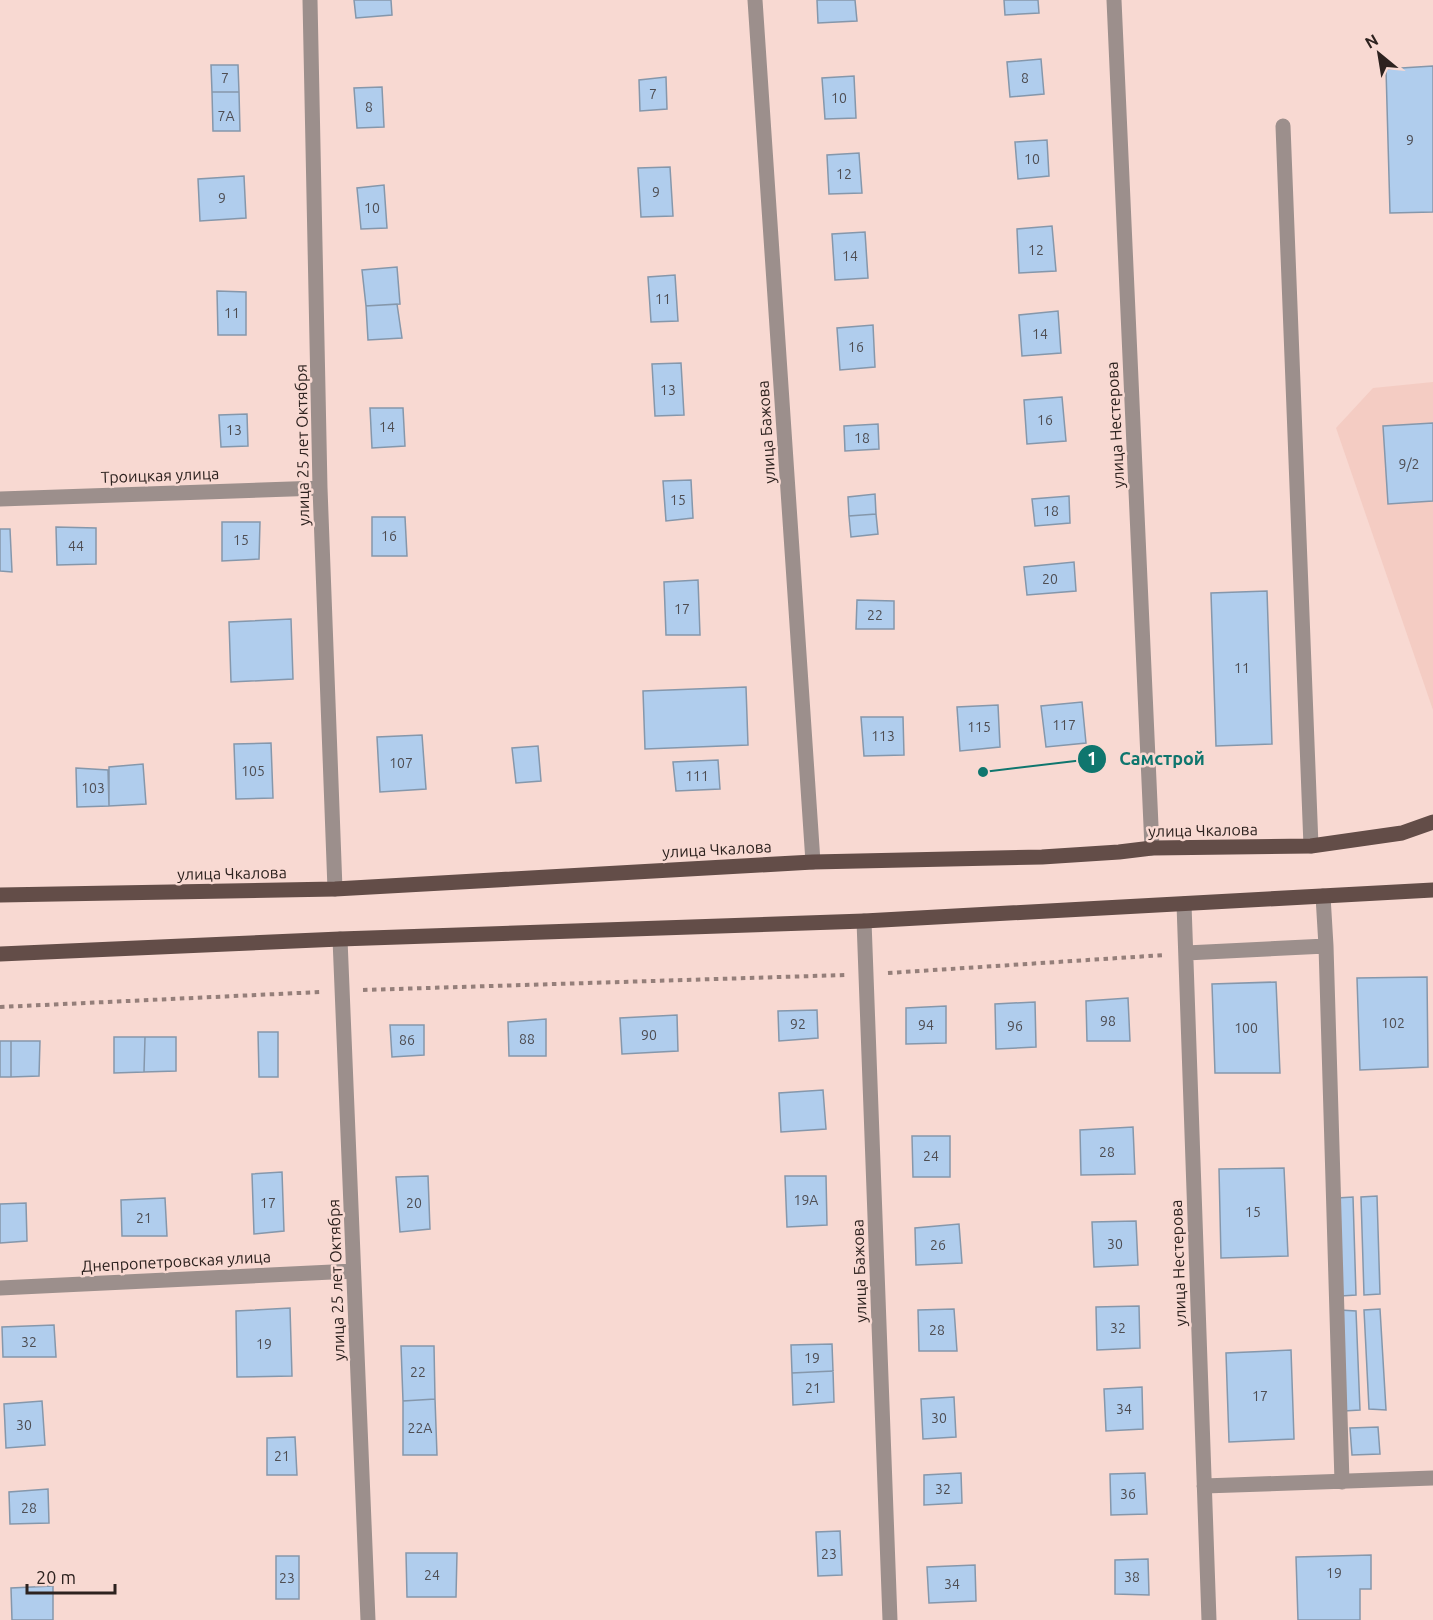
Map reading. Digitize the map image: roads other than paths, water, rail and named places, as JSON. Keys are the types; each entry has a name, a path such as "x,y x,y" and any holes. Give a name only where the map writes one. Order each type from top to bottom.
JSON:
{"main road":[{"name":"улица Чкалова","path":"0,895 335,889 813,862 1042,857 1152,848 1311,846 1402,833 1433,822"},
{"path":"0,954 340,939 864,921 1433,890"}],"street":[{"name":"улица 25 лет Октября","path":"310,0 320,488 335,889"},
{"name":"улица Бажова","path":"755,0 813,862"},
{"name":"улица Нестерова","path":"1114,0 1152,848"},
{"path":"1283,126 1311,846"},
{"name":"Троицкая улица","path":"0,499 320,488"},
{"path":"1323,896 1342,1482"},
{"name":"улица Нестерова","path":"1184,904 1209,1620"},
{"name":"улица Бажова","path":"864,921 890,1620"},
{"name":"улица 25 лет Октября","path":"340,939 368,1620"},
{"path":"1186,953 1326,946"},
{"name":"Днепропетровская улица","path":"0,1288 353,1271"},
{"path":"1204,1486 1433,1478"}],"place":[{"name":"Самстрой","path":"983,772"}]}
